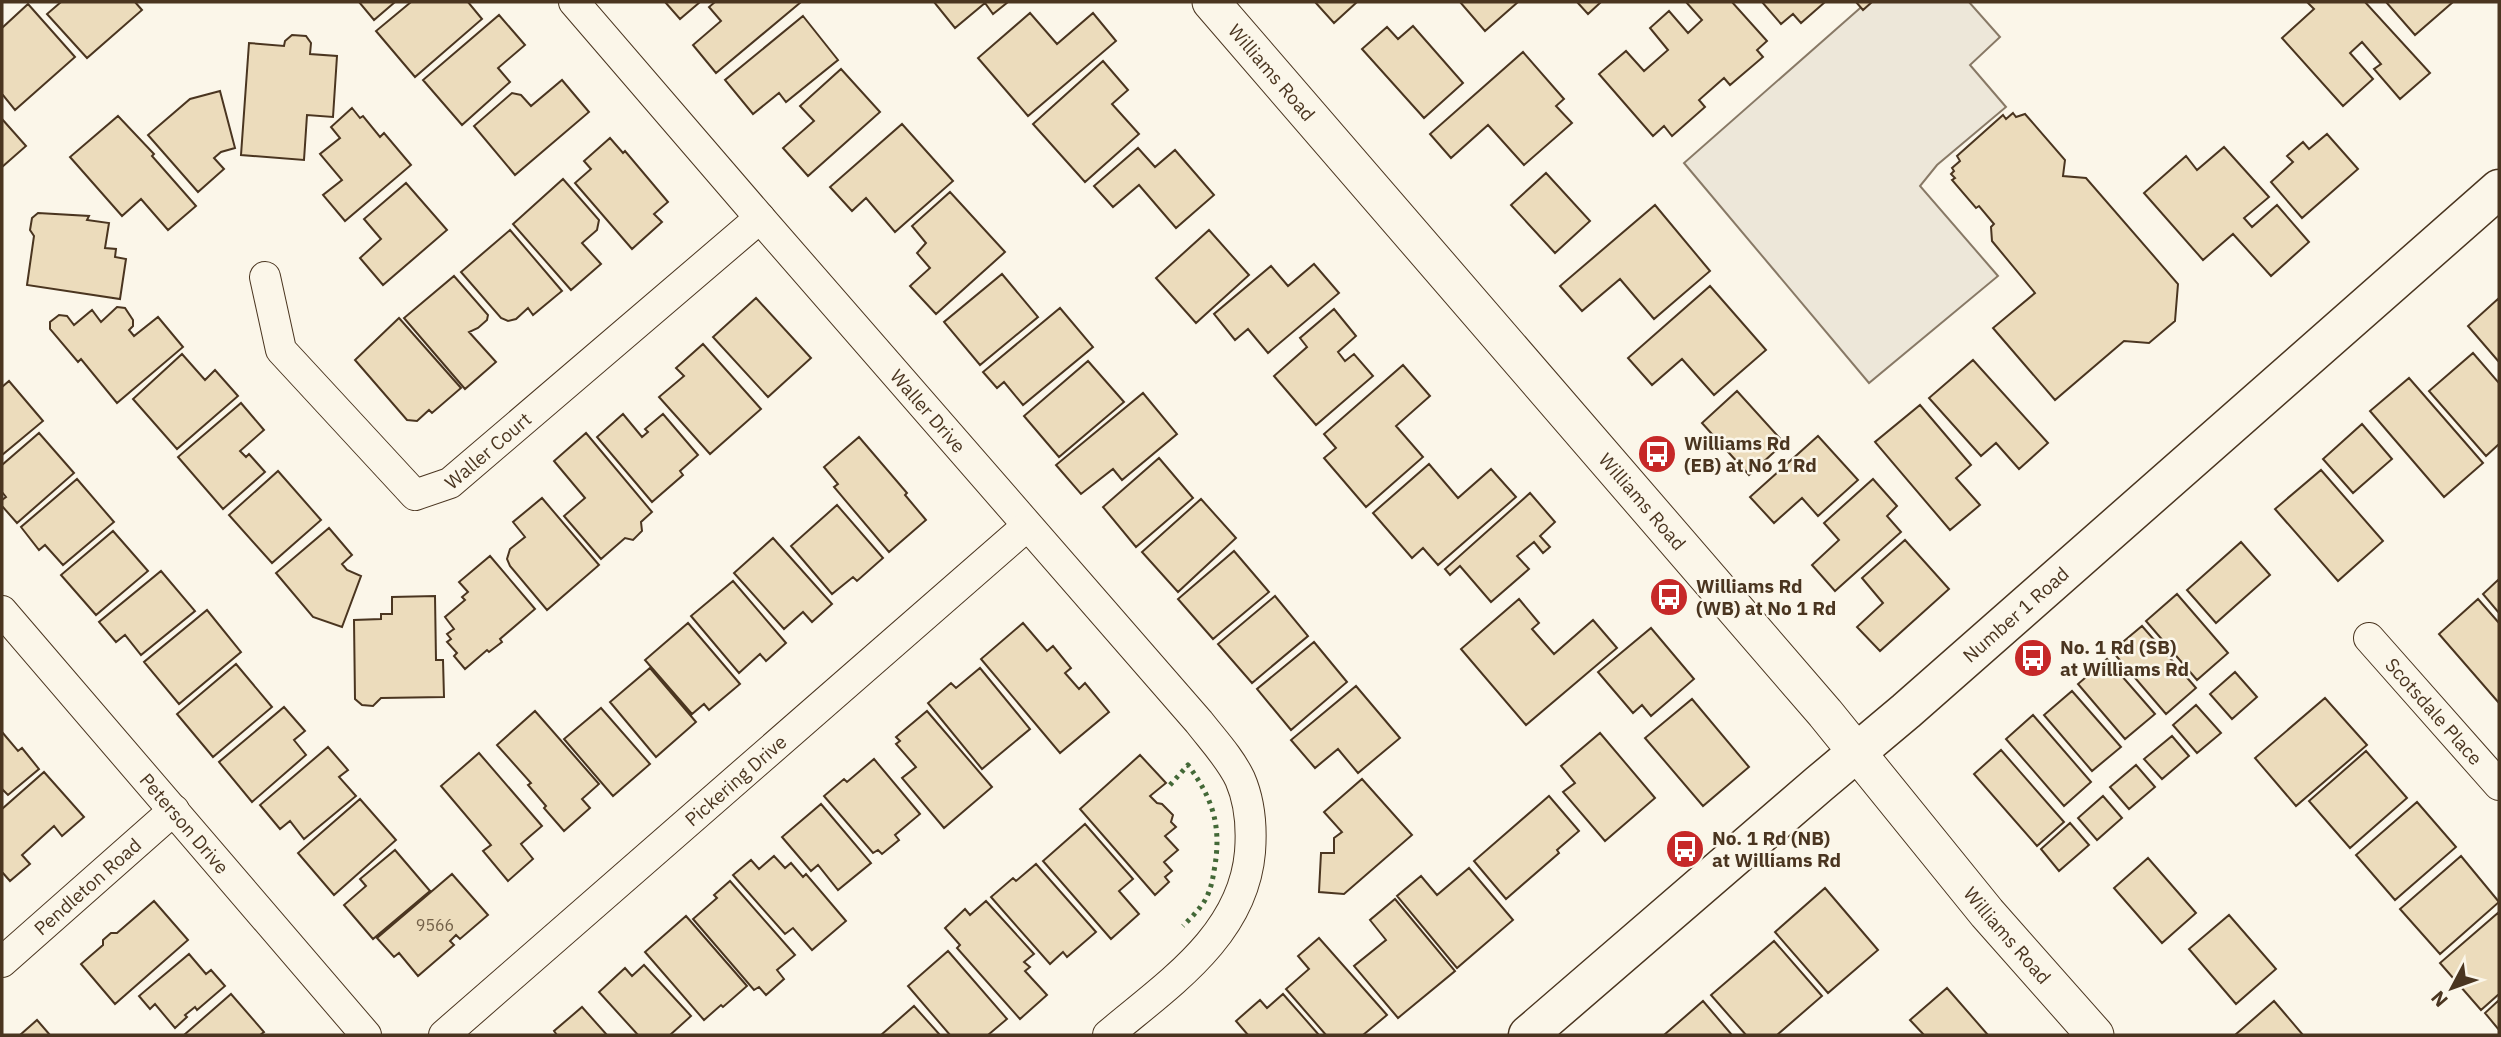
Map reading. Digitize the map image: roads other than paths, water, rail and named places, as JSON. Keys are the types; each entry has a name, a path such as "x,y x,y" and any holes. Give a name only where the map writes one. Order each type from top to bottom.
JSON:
{"main road":[{"name":"Number 1 Road","path":"1528,1035 2114,530 2499,189"}],"street":[{"name":"Waller Drive","path":"574,2 1224,754 1239,776 1247,797 1252,835 1249,865 1237,906 1214,940 1193,962 1108,1035"},
{"name":"Williams Road","path":"1211,2 1825,713 1987,913 2095,1035"},
{"name":"Waller Court","path":"265,277 281,350 415,495 450,483 760,218"},
{"name":"Pickering Drive","path":"444,1035 1027,526"},
{"name":"Peterson Drive","path":"2,611 366,1035"},
{"name":"Scotsdale Place","path":"2369,638 2499,785"},
{"name":"Pendleton Road","path":"2,962 174,810"}],"place":[{"name":"Williams Rd (EB) at No 1 Rd","path":"1657,454"},
{"name":"Williams Rd (WB) at No 1 Rd","path":"1669,597"},
{"name":"No. 1 Rd (SB) at Williams Rd","path":"2033,658"},
{"name":"No. 1 Rd (NB) at Williams Rd","path":"1685,849"}]}
